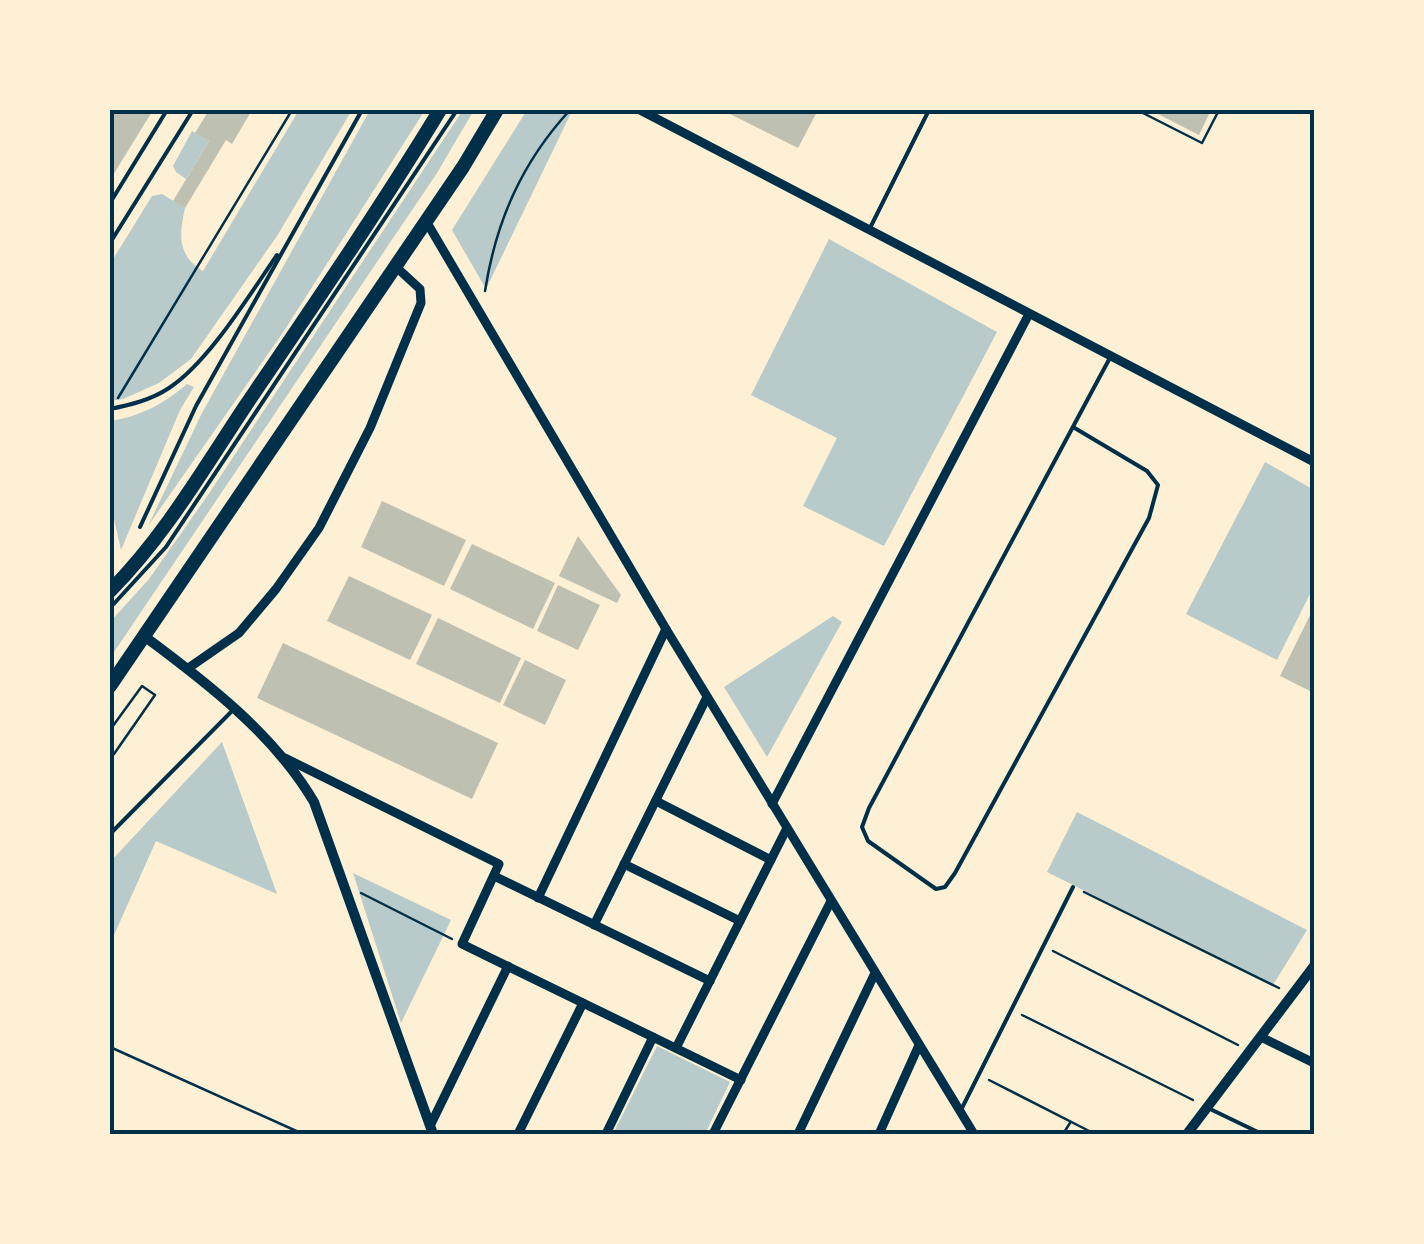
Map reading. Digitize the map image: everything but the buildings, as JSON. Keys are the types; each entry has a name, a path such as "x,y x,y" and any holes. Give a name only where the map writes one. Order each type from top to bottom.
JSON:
{"highway":[{"path":"110,590 188,492 390,192 440,110"},
{"path":"110,686 497,110"}],"street":[{"path":"640,110 1314,462"},
{"path":"426,221 666,629 972,1133"},
{"path":"187,669 239,633 276,589 319,528 353,465 421,303 420,289 395,266"},
{"path":"772,804 1030,314"},
{"path":"538,898 666,629"},
{"path":"144,636 234,709 281,756 314,802 432,1129"},
{"path":"594,924 707,697"},
{"path":"281,756 500,864 462,944 741,1080"},
{"path":"656,801 771,860"},
{"path":"676,1048 787,828"},
{"path":"624,864 740,922"},
{"path":"494,876 710,981"},
{"path":"714,1134 831,901"},
{"path":"432,1129 508,966"},
{"path":"1188,1134 1314,966"},
{"path":"798,1134 875,973"},
{"path":"518,1134 583,1003"},
{"path":"606,1134 653,1037"},
{"path":"1262,1038 1314,1063"},
{"path":"879,1134 919,1045"}],"lane":[{"path":"110,203 167,110"},
{"path":"110,243 193,110"},
{"path":"140,527 196,406 362,110"},
{"path":"110,608 166,547 457,110"},
{"path":"869,230 929,110"},
{"path":"110,410 170,388 190,370 292,234"},
{"path":"1073,427 1147,471 1158,486 1149,518 955,873 944,887 936,889 868,840 862,827 1073,427 1111,356"},
{"path":"110,834 234,709"},
{"path":"960,1112 1073,887"},
{"path":"1207,1107 1262,1134"}],"path":[{"path":"110,410 292,110"},
{"path":"481,315 487,276 509,198 532,157 570,110"},
{"path":"1138,110 1202,143 1219,110"},
{"path":"110,760 155,695 142,686 111,730"},
{"path":"345,886 462,944"},
{"path":"1073,887 1293,996"},
{"path":"1043,946 1252,1052"},
{"path":"1012,1009 1207,1107"},
{"path":"110,1047 304,1134"},
{"path":"978,1075 1095,1134"},
{"path":"1063,1134 1070,1122"}],"shaded area":[{"path":"299,110 352,110 277,236 191,359 159,383 110,401 110,264 152,196 162,194 185,208 184,251 203,271"},
{"path":"370,110 425,110 284,331 148,526 202,413"},
{"path":"463,110 474,110 437,173 110,658 110,622 149,579 210,492"},
{"path":"527,110 572,111 486,289 452,230"},
{"path":"192,131 209,141 186,179 173,166"},
{"path":"829,239 997,332 884,546 803,506 837,438 751,395"},
{"path":"187,384 194,387 180,410 121,550 110,501 110,421 152,408"},
{"path":"1265,462 1314,490 1314,586 1277,660 1186,614"},
{"path":"833,616 842,622 767,757 724,687"},
{"path":"222,742 277,894 156,841 110,944 110,862"},
{"path":"1077,812 1307,930 1273,985 1047,872"},
{"path":"353,873 451,920 401,1023"},
{"path":"657,1046 730,1082 705,1134 613,1134"}]}
